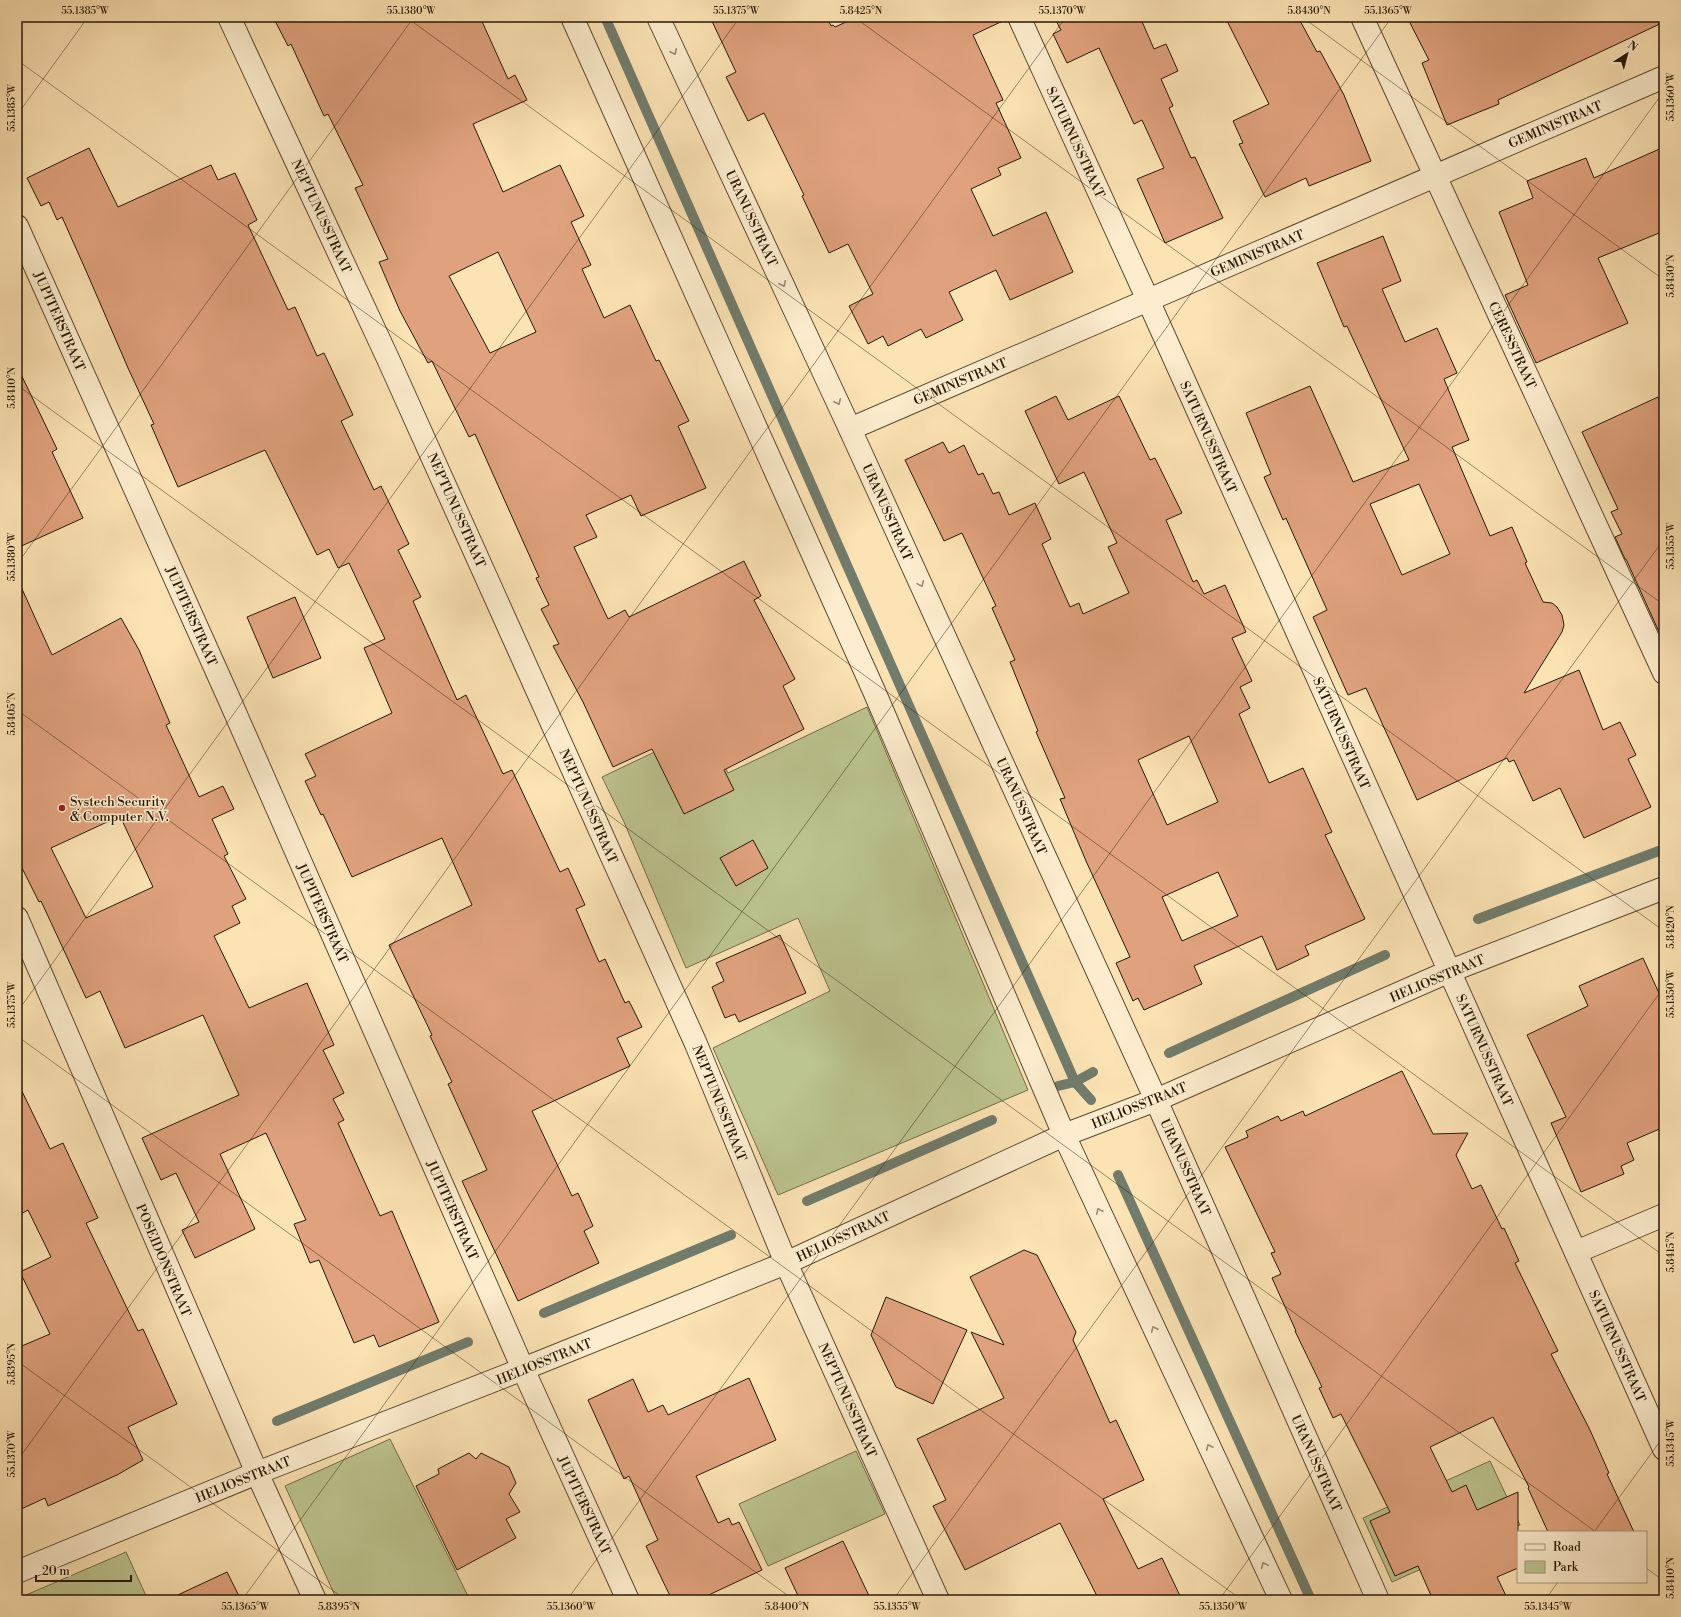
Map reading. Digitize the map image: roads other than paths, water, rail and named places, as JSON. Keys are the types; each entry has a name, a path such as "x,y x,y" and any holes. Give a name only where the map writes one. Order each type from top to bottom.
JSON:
{"street":[{"name":"NEPTUNUSSTRAAT","path":"229,17 389,361 696,1044 786,1263 938,1600"},
{"path":"572,17 874,691 1064,1135 1281,1600"},
{"name":"URANUSSTRAAT","path":"658,17 850,429 1156,1100 1378,1600"},
{"name":"SATURNUSSTRAAT","path":"1019,17 1148,300 1664,1449"},
{"name":"CERESSTRAAT","path":"1362,17 1664,673"},
{"name":"GEMINISTRAAT","path":"850,429 1664,77"},
{"name":"JUPITERSTRAAT","path":"17,226 230,701 523,1369 628,1600"},
{"name":"HELIOSSTRAAT","path":"17,1572 257,1473 523,1369 786,1263 1064,1135 1156,1100 1450,972 1664,888"},
{"name":"POSEIDONSTRAAT","path":"17,918 257,1473 314,1600"},
{"path":"1576,1252 1664,1215"}],"waterway":[{"path":"605,17 1075,1082 1091,1100"},
{"path":"1478,919 1664,849"},
{"path":"1169,1053 1385,955"},
{"path":"1058,1086 1075,1082 1093,1072"},
{"path":"807,1201 992,1120"},
{"path":"1118,1175 1311,1600"},
{"path":"544,1313 731,1235"},
{"path":"277,1421 468,1342"}],"place":[{"name":"Systech Security & Computer N.V.","path":"62,808"}]}
